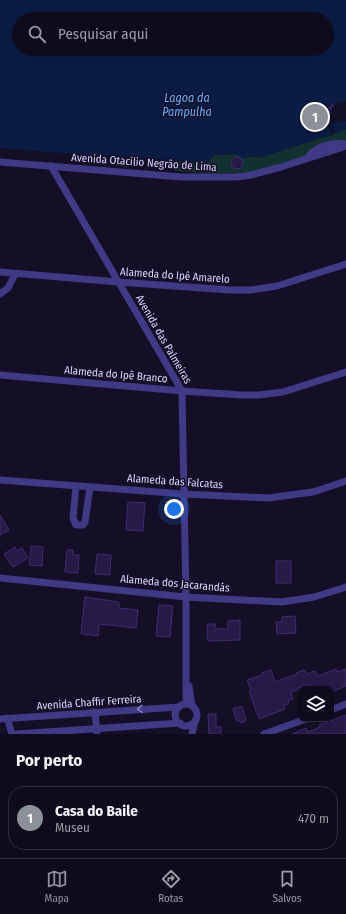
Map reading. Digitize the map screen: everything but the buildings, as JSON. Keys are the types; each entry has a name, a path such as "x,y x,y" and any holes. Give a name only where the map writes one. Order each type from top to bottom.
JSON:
{"street":[{"path":"306,159 314,151 324,145 334,143 346,145"},
{"name":"Avenida Otacílio Negrão de Lima","path":"0,162 181,177 222,178 251,175 331,152 346,145"},
{"name":"Avenida Otacílio Negrão de Lima","path":"331,152 346,151"},
{"name":"Avenida das Palmeiras","path":"51,166 182,391 186,597 185,706"},
{"name":"Alameda do Ipê Amarelo","path":"0,272 230,290 255,290 276,286 346,264"},
{"path":"0,294 8,288 15,274"},
{"name":"Alameda do Ipê Branco","path":"1,374 182,391 242,395 273,394 346,372"},
{"name":"Alameda das Falcatas","path":"0,480 184,494 268,498 313,492 346,481"},
{"path":"76,486 73,518 76,524 83,525 85,522 90,487"},
{"name":"Alameda dos Jacarandás","path":"1,577 186,597 282,602 314,597 346,587"},
{"path":"334,709 346,704"},
{"path":"188,734 183,724 176,717 176,713 185,706 196,711 192,734"},
{"name":"Avenida Chaffir Ferreira","path":"4,718 185,706"},
{"path":"95,712 97,731"},
{"path":"4,718 12,734"},
{"path":"17,734 97,731 183,724 194,721"},
{"path":"264,734 283,731 300,722"}],"green space":[{"path":"346,129 346,144 260,170 239,173 174,171 176,161 208,162 214,155 238,154 242,158 258,156 331,135"}],"water":[{"name":"Lagoa da Pampulha","path":"0,0 346,0 346,101 331,104 321,109 308,110 301,117 307,130 313,133 321,131 328,123 331,135 259,158 258,156 242,158 238,154 214,155 208,162 99,156 0,148"},
{"path":"346,121 346,129 335,133 331,123"}],"place":[{"name":"Casa do Baile","path":"315,117"}]}
